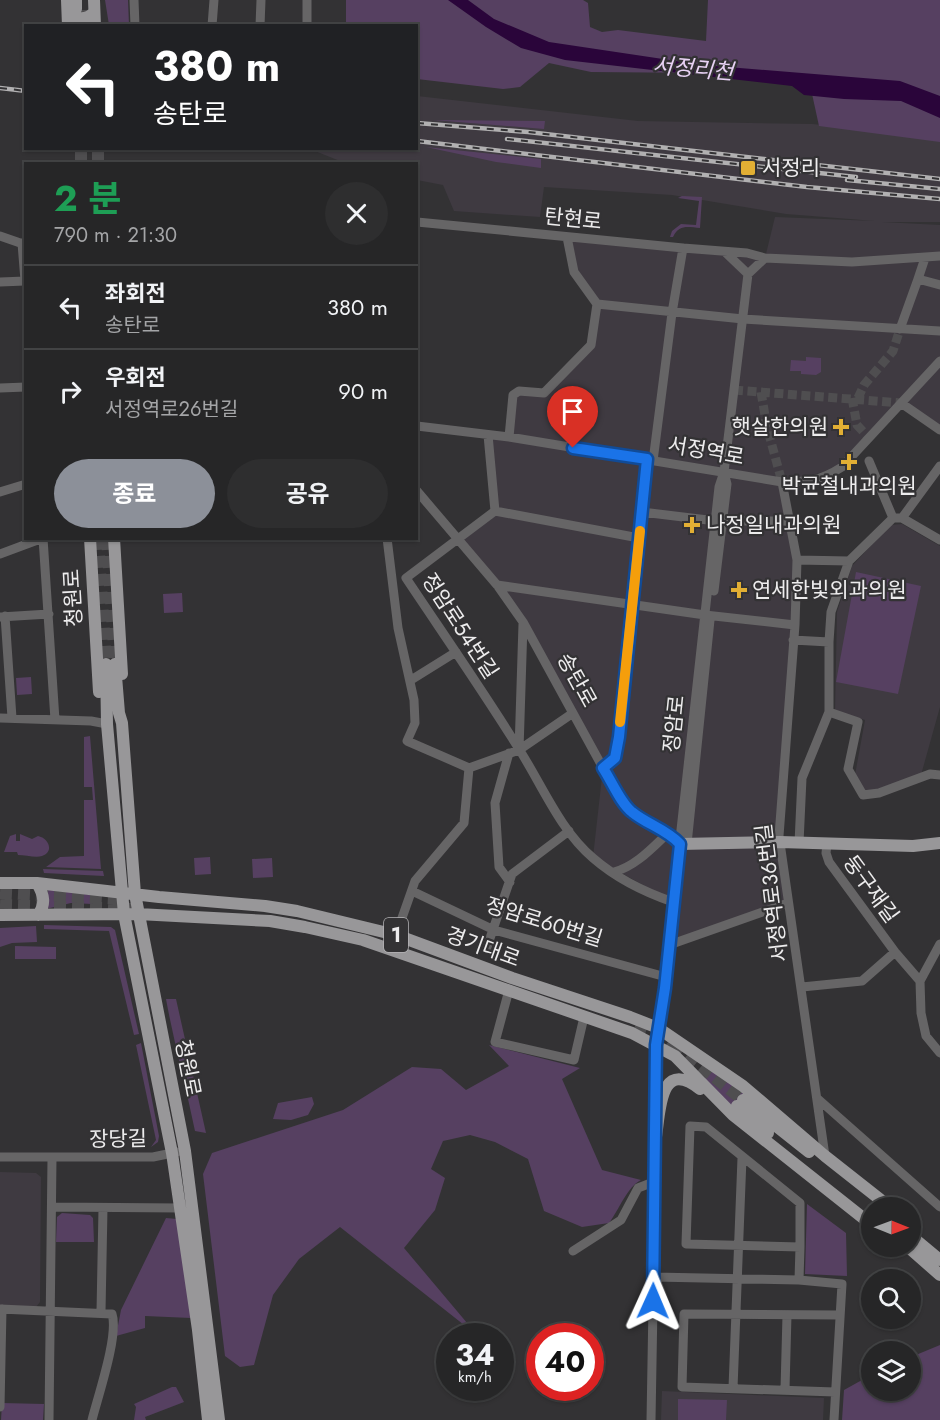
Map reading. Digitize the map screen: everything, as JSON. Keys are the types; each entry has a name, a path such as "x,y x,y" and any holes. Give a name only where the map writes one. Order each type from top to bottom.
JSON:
{"main road":[{"path":"79,8 93,24"},
{"name":"청원로","path":"90,540 100,706 107,724"},
{"name":"청원로","path":"114,540 124,710 122,723"},
{"name":"청원로","path":"208,1420 172,1153 121,893 107,724 110,664 122,723 135,894 185,1151 219,1420"},
{"name":"송탄로","path":"681,838 911,839 940,837"},
{"name":"송탄로","path":"799,839 827,844 912,846 940,843"},
{"name":"경기대로","path":"0,883 37,883 297,911 396,935 658,1028 743,1086 877,1197"},
{"path":"37,883 44,899 38,915"},
{"name":"경기대로","path":"0,915 138,914 270,921 363,940 632,1033 656,1045 675,1056 861,1208"},
{"path":"656,1137 663,1093 669,1083 677,1079 688,1080 738,1107"},
{"name":"경기대로","path":"738,1107 863,1197"},
{"name":"경기대로","path":"738,1107 861,1215"},
{"path":"921,1247 926,1256"},
{"path":"921,1249 940,1275"},
{"path":"921,1253 926,1256"},
{"path":"921,1254 940,1260"}],"street":[{"path":"134,0 135,24"},
{"path":"212,24 214,0"},
{"path":"261,0 261,24"},
{"path":"307,0 307,24"},
{"name":"탄현로","path":"418,222 739,252 765,258 852,262 940,256"},
{"path":"0,236 24,244"},
{"path":"508,437 513,395 519,391 544,393 591,345 597,304 574,272 567,237"},
{"path":"603,768 615,758 619,737 642,512 683,248"},
{"path":"725,252 748,274"},
{"path":"736,264 739,252"},
{"path":"651,1420 656,1181 656,1045 666,977 719,521 718,487 724,472 748,274 765,258"},
{"path":"900,329 925,258"},
{"path":"918,279 940,285"},
{"path":"0,282 24,281"},
{"path":"597,304 743,319 940,331"},
{"name":"서정역로","path":"418,426 508,437 782,482 809,482 826,477 842,467 940,361"},
{"path":"0,388 24,387"},
{"path":"901,403 940,430"},
{"path":"488,435 495,511"},
{"path":"869,461 898,518 940,540"},
{"path":"799,839 802,778 830,712 831,612 849,561 898,518 940,466"},
{"name":"서정역로36번길","path":"782,482 797,560 795,625 780,839 825,1156"},
{"path":"0,492 24,484"},
{"name":"송탄로","path":"418,492 497,585 523,622 603,768 630,811 655,827 681,838"},
{"path":"457,537 495,511 639,538"},
{"path":"642,512 719,521 790,522"},
{"name":"정암로54번길","path":"457,537 406,578 456,652 569,831 593,858 647,893 673,902"},
{"path":"0,554 38,540"},
{"path":"43,540 55,720"},
{"path":"387,540 398,627 411,680 415,723 407,741 469,768 519,750 573,713"},
{"path":"797,560 849,561"},
{"path":"497,585 708,616 795,625"},
{"path":"12,718 3,616 49,614"},
{"name":"정암로54번길","path":"519,750 523,622"},
{"path":"793,640 829,642"},
{"path":"411,680 456,652"},
{"path":"830,712 858,722 848,769 863,795 879,793 930,774 940,775"},
{"path":"0,718 91,721 107,724"},
{"path":"508,753 495,803 499,867 510,882"},
{"path":"396,935 416,881 464,824 469,768"},
{"path":"487,947 512,874 569,831"},
{"path":"614,872 681,838"},
{"name":"둥구재길","path":"827,844 826,853 829,862 895,952 920,981"},
{"name":"정암로60번길","path":"412,891 494,930 666,977"},
{"path":"669,945 788,903"},
{"path":"940,944 920,981 921,1013 926,1036 940,1053"},
{"name":"둥구재길","path":"802,987 862,981 895,952"},
{"name":"경기대로","path":"509,990 495,1042 574,1060 584,1017"},
{"path":"818,1099 940,1207"},
{"path":"799,1280 800,1246 800,1203 706,1127 690,1126 686,1244 800,1246"},
{"name":"장당길","path":"0,1157 153,1157 185,1151"},
{"path":"49,1420 51,1158"},
{"path":"733,1388 742,1158"},
{"path":"573,1251 621,1220 638,1188 656,1181"},
{"path":"52,1207 181,1208"},
{"path":"101,1312 103,1208"},
{"path":"654,1276 799,1280 842,1284 834,1420"},
{"path":"0,1407 1,1309 101,1312 112,1314 114,1321 111,1344 92,1420"},
{"path":"835,1392 682,1387 684,1314 840,1315"},
{"path":"785,1389 787,1315"}],"shaded area":[{"path":"105,0 128,0 129,24 109,24"},
{"path":"346,0 583,0 588,3 590,27 602,32 618,30 706,41 708,0 940,0 940,142 819,126 809,80 705,73 591,72 549,63 520,87 503,89 418,79 418,24 346,24"},
{"path":"418,96 638,121 812,124 887,131 940,141 940,222 882,222 940,225 940,429 901,403 842,467 782,483 797,560 779,836 788,903 669,945 673,902 593,857 603,768 523,622 457,537 495,511 488,435 509,437 513,395 544,393 591,345 597,304 574,272 567,237 765,258 775,217 875,221 786,214 672,195 544,187 540,217 454,211 443,185 418,180 418,162 342,162 312,150 418,150"},
{"path":"433,120 545,121 544,129"},
{"path":"426,147 541,159 541,168 496,162"},
{"path":"682,196 702,197 700,228 681,228 673,237 670,237 672,231 681,224 696,225 699,201 678,198"},
{"path":"806,357 821,358 821,372 816,375 790,371 791,360 806,361"},
{"path":"902,524 940,546 940,707 921,775 875,793 865,792 855,775 865,720 835,711 837,612 852,566 890,525"},
{"path":"856,572 921,586 898,694 836,682"},
{"path":"182,593 183,612 164,613 163,594"},
{"path":"31,677 32,694 17,695 16,678"},
{"path":"90,736 101,869 46,867 60,857 84,856 84,800 93,800 92,787 84,787 84,737"},
{"path":"16,834 16,841 20,841 20,834 32,839 42,837 49,845 48,851 37,857 18,855 17,852 4,852 10,836"},
{"path":"210,857 211,874 195,875 194,858"},
{"path":"272,858 273,877 253,878 252,859"},
{"path":"43,869 103,871 104,876 44,873"},
{"path":"43,888 91,895 92,904 71,903 46,909"},
{"path":"44,925 111,927 115,930 139,1034 134,1035 109,931 44,929"},
{"path":"36,926 37,942 12,943 0,947 0,928"},
{"path":"15,946 56,947 56,959 15,959"},
{"path":"166,999 176,999 206,1133 195,1131"},
{"path":"141,1043 159,1136 158,1142 151,1147 156,1140 136,1045"},
{"path":"489,1045 580,1068 562,1079 602,1170 641,1180 627,1193 609,1223 582,1227 544,1211 528,1159 495,1142 470,1135 443,1141 431,1169 445,1178 435,1210 404,1248 467,1323 462,1323 340,1227 299,1259 273,1295 254,1365 240,1367 225,1356 203,1174 212,1153 343,1110 412,1067 441,1069 466,1090 509,1066"},
{"path":"709,1072 713,1072 749,1093 734,1109 705,1079"},
{"path":"312,1097 314,1104 308,1115 291,1120 273,1119 278,1103"},
{"path":"0,1172 36,1173 41,1177 40,1302 36,1307 0,1306"},
{"path":"807,1204 846,1233 847,1276 805,1274"},
{"path":"62,1213 90,1215 93,1218 94,1242 56,1242 57,1217"},
{"path":"166,1218 177,1219 191,1318 145,1316 145,1328 116,1336 121,1310"},
{"path":"940,1345 940,1420 842,1420 844,1390 861,1381 861,1401 921,1401 921,1353"},
{"path":"176,1387 184,1402 145,1417 146,1420 134,1420 136,1407 134,1404"},
{"path":"662,1391 824,1398 823,1420 661,1420"},
{"path":"678,1399 727,1400 726,1420 678,1420"},
{"path":"2,1403 44,1404 43,1420 1,1420"}],"water":[{"name":"서정리천","path":"448,0 468,0 494,19 549,42 703,65 900,81 940,96 940,118 901,101 804,95 792,86 565,60 521,48"}],"tunnel":[{"path":"86,10 86,24"},
{"path":"81,150 81,162"},
{"path":"98,150 98,162"},
{"path":"858,398 864,385 893,351 900,329"},
{"path":"734,390 901,403"},
{"path":"761,392 767,427 782,482"},
{"path":"852,398 857,425 868,437"},
{"path":"98,540 106,664"},
{"path":"107,540 115,664"},
{"path":"0,893 125,899"},
{"path":"0,905 134,909"},
{"path":"634,1029 659,1039 676,1052"},
{"path":"673,1044 743,1100"}],"railway":[{"path":"0,88 24,91"},
{"path":"418,123 528,132 940,179"},
{"path":"507,139 856,177"},
{"path":"418,141 807,187 940,199"},
{"path":"847,180 940,189"}],"slow traffic":[{"path":"620,722 640,531"}],"place":[{"name":"서정리","path":"748,168"},
{"name":"햇살한의원","path":"841,427"},
{"name":"박균철내과의원","path":"849,462"},
{"name":"나정일내과의원","path":"692,525"},
{"name":"연세한빛외과의원","path":"739,590"}],"route":[{"path":"573,448 647,459 619,737 615,758 603,768 630,811 655,827 669,832 680,844 665,988 656,1045 653,1301"}]}
